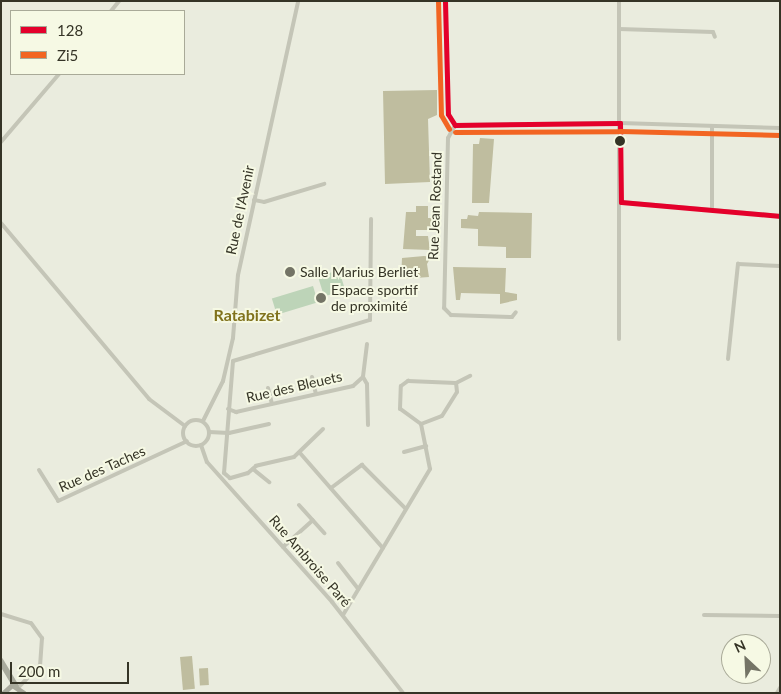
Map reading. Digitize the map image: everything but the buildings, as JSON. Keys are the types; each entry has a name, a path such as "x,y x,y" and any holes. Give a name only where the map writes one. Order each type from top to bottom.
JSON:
{"highway":[{"path":"1,661 21,689"}],"main road":[{"path":"3,692 21,689 30,693"}],"street":[{"name":"Rue de l'Avenir","path":"202,422 223,381 233,338 238,275 298,1"},
{"path":"445,1 448,114 455,125 620,123 712,128 780,128"},
{"path":"618,339 621,202 619,1"},
{"path":"619,29 713,32 716,37"},
{"path":"1,142 57,75"},
{"name":"Rue Jean Rostand","path":"455,125 448,138 444,308 451,315 512,317 516,312"},
{"path":"712,128 712,210"},
{"path":"254,200 264,202 324,184"},
{"path":"621,202 780,216"},
{"path":"323,429 300,453 230,478 224,473 233,361 370,320 372,219"},
{"path":"1,224 149,399 185,426 187,441 201,445 209,432"},
{"path":"728,359 738,264 780,266"},
{"path":"368,344 363,377 367,384 368,426"},
{"path":"343,615 430,469 421,424 400,409 401,386 408,381 456,383 470,376"},
{"path":"312,377 316,394"},
{"name":"Rue des Bleuets","path":"228,410 236,412 353,386 363,377"},
{"path":"421,424 442,416 457,392 456,383"},
{"path":"268,388 272,404"},
{"path":"185,426 194,420 202,422 209,432"},
{"path":"209,432 226,433 269,424"},
{"name":"Rue des Taches","path":"39,470 58,502 187,441"},
{"name":"Rue Ambroise Paré","path":"201,445 206,462 343,615 403,693"},
{"path":"404,452 426,446"},
{"path":"300,453 383,548"},
{"path":"331,488 362,465 406,509"},
{"path":"253,469 269,482"},
{"path":"299,504 324,533"},
{"path":"283,547 313,520"},
{"path":"338,563 358,589"},
{"path":"1,614 31,623 42,638 40,665 21,689"},
{"path":"704,615 780,616"},
{"path":"777,693 780,688"}],"green space":[{"path":"339,270 345,290 324,297 318,276"},
{"path":"313,286 318,302 277,315 272,299"}],"transit line":[{"name":"Zi5","path":"438,1 441,115 449,129"},
{"name":"128","path":"445,1 448,114 455,125"},
{"name":"128","path":"620,123 621,202"},
{"name":"128","path":"455,125 620,123"},
{"name":"Zi5","path":"455,132 620,131 780,135"},
{"name":"128","path":"621,202 780,216"}],"place":[{"name":"Salle Marius Berliet","path":"290,272"},
{"name":"Espace sportif de proximité","path":"321,298"}],"district":[{"name":"Ratabizet","path":"247,315"}]}
